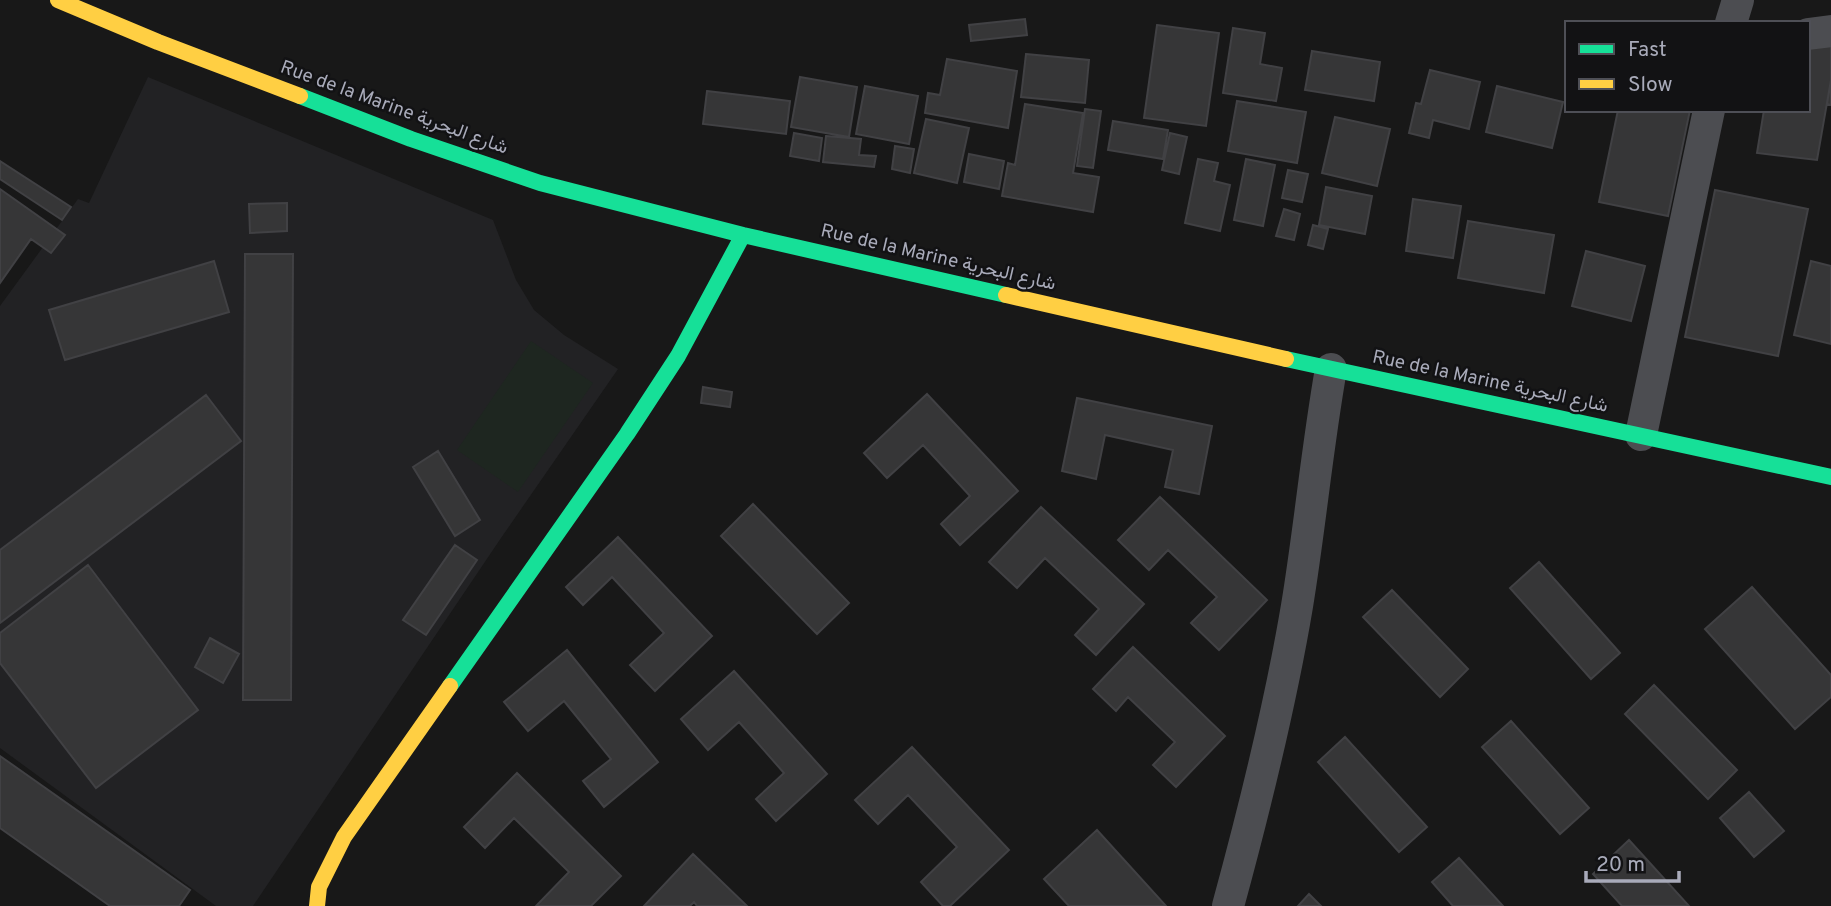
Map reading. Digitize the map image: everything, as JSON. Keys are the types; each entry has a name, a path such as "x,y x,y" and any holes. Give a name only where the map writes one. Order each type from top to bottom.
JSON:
{"street":[{"name":"Rue de la Marine شارع البحرية","path":"58,0 158,42 411,139 540,183 743,235 1331,369 1831,477"},
{"path":"1732,21 1738,0"},
{"path":"1810,34 1831,31"},
{"path":"1641,435 1709,112"},
{"path":"317,906 319,887 344,837 627,434 678,356 743,235"},
{"path":"1228,906 1260,788 1297,606 1317,448 1331,369"}],"shaded area":[{"path":"148,77 493,220 516,280 534,310 564,335 618,369 253,906 216,906 0,748 0,306 78,199 89,203"},
{"path":"531,341 593,383 518,492 457,450"}],"building":[{"path":"1025,19 1027,35 971,41 969,25"},
{"path":"1157,25 1219,33 1206,126 1144,118"},
{"path":"1233,28 1265,33 1260,64 1282,68 1276,101 1223,93"},
{"path":"1831,40 1831,80 1817,160 1757,153 1764,112 1810,112 1810,44"},
{"path":"1312,51 1380,62 1374,101 1305,90"},
{"path":"1026,54 1089,60 1085,103 1021,97"},
{"path":"947,59 1017,71 1008,128 925,113 928,93 940,95"},
{"path":"1430,70 1480,82 1469,129 1433,120 1429,138 1409,133 1416,103 1421,104"},
{"path":"800,77 857,87 849,137 791,127"},
{"path":"1831,80 1831,105 1827,104"},
{"path":"865,86 918,96 909,144 856,134"},
{"path":"1497,86 1563,102 1552,148 1486,132"},
{"path":"707,91 790,101 786,134 703,124"},
{"path":"1237,101 1306,112 1297,163 1228,151"},
{"path":"1025,104 1083,113 1073,173 1099,177 1093,212 1002,196 1008,163 1015,165"},
{"path":"1085,109 1101,111 1093,168 1077,166"},
{"path":"1618,112 1690,112 1668,216 1599,202"},
{"path":"1335,117 1390,129 1377,186 1322,173"},
{"path":"926,119 969,128 957,183 914,173"},
{"path":"1113,121 1168,130 1163,159 1108,150"},
{"path":"794,133 822,138 819,161 790,156"},
{"path":"1170,133 1187,137 1179,174 1162,170"},
{"path":"826,136 861,139 859,155 876,156 874,167 823,162"},
{"path":"895,146 914,149 910,173 892,169"},
{"path":"969,154 1004,161 999,189 964,182"},
{"path":"1198,159 1218,163 1214,181 1230,185 1220,231 1185,223"},
{"path":"1246,159 1275,165 1263,226 1234,220"},
{"path":"0,161 71,207 62,220 0,179"},
{"path":"1288,170 1308,174 1302,202 1282,198"},
{"path":"1326,187 1372,196 1365,234 1319,225"},
{"path":"0,189 65,235 51,253 31,239 0,283"},
{"path":"1715,190 1808,209 1778,356 1685,337"},
{"path":"1413,199 1461,206 1453,258 1406,251"},
{"path":"287,203 287,231 250,233 249,204"},
{"path":"1284,209 1300,214 1294,240 1276,236"},
{"path":"1468,221 1554,235 1544,293 1458,278"},
{"path":"1313,225 1328,229 1323,249 1308,245"},
{"path":"1586,251 1645,266 1631,321 1572,306"},
{"path":"245,254 293,254 291,700 243,700"},
{"path":"214,261 229,312 65,360 49,310"},
{"path":"1811,261 1831,266 1831,344 1794,335"},
{"path":"703,387 732,392 730,407 701,403"},
{"path":"927,394 1018,491 960,545 941,524 970,496 923,445 887,478 864,453"},
{"path":"206,395 241,441 0,623 0,550"},
{"path":"1077,398 1212,426 1199,494 1165,487 1173,450 1105,435 1096,479 1062,471"},
{"path":"438,451 480,520 455,536 413,467"},
{"path":"1160,497 1267,600 1219,650 1191,623 1217,597 1168,550 1149,570 1118,540"},
{"path":"753,504 849,603 817,634 721,536"},
{"path":"1041,507 1144,604 1096,655 1075,635 1099,609 1045,558 1017,588 989,562"},
{"path":"618,537 712,636 655,691 630,665 664,633 612,577 583,605 566,587"},
{"path":"455,545 477,560 426,635 403,620"},
{"path":"1539,562 1620,653 1591,679 1510,588"},
{"path":"88,565 198,710 96,788 0,663 0,633"},
{"path":"1752,587 1831,675 1831,697 1795,729 1705,629"},
{"path":"1392,590 1468,669 1440,697 1363,617"},
{"path":"210,638 239,654 223,683 195,667"},
{"path":"1133,647 1225,736 1176,787 1153,765 1175,742 1128,697 1116,711 1093,689"},
{"path":"567,650 658,762 604,807 583,781 611,759 564,701 528,731 504,702"},
{"path":"734,671 827,774 776,821 756,799 784,773 739,722 708,750 681,719"},
{"path":"1654,685 1737,770 1708,799 1625,714"},
{"path":"1511,721 1589,808 1560,834 1482,747"},
{"path":"1345,737 1427,827 1399,852 1318,762"},
{"path":"912,747 1009,850 950,906 943,906 921,882 957,847 908,795 878,824 855,800"},
{"path":"0,756 190,890 179,906 110,906 0,828"},
{"path":"517,773 621,876 591,906 536,906 569,872 514,818 485,848 464,827"},
{"path":"1749,792 1784,831 1754,857 1720,818"},
{"path":"1097,830 1166,906 1069,906 1044,879"},
{"path":"1629,840 1689,906 1622,906 1593,874"},
{"path":"693,854 747,906 697,906 694,902 690,906 644,906"},
{"path":"1459,858 1503,906 1453,906 1432,882"},
{"path":"1309,894 1321,906 1298,906"}],"traffic: fast":[{"path":"300,96 411,139 540,183 743,235 1006,295"},
{"path":"450,686 627,434 678,356 743,235"},
{"path":"1286,359 1831,477"}],"traffic: slow":[{"path":"58,0 158,42 300,96"},
{"path":"1006,295 1286,359"},
{"path":"317,906 319,887 344,837 450,686"}]}
